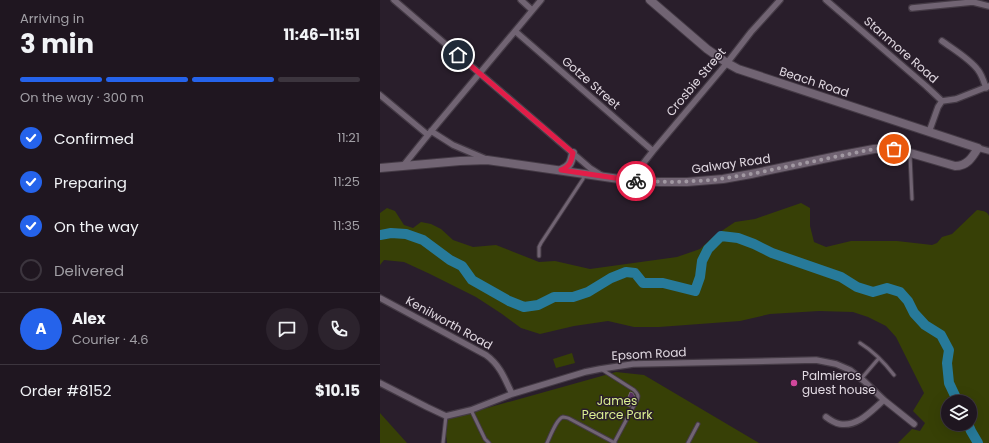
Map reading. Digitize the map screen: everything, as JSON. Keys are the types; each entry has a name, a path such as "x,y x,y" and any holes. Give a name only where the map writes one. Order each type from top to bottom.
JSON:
{"street":[{"path":"394,0 590,168 602,176"},
{"path":"521,0 532,10"},
{"path":"403,166 541,0"},
{"name":"Beach Road","path":"650,0 707,48 727,63 738,69 989,152"},
{"name":"Crosbie Street","path":"630,180 751,32 780,0"},
{"name":"Stanmore Road","path":"826,0 942,101"},
{"path":"912,8 974,2 989,6"},
{"name":"Gotze Street","path":"515,31 653,151"},
{"path":"929,132 938,107 942,101 956,99 988,87 977,68 942,41"},
{"path":"380,95 429,133 487,160"},
{"name":"Galway Road","path":"380,168 487,160 630,180 673,182 713,180 751,174 874,149 888,148 959,166 970,160 978,148"},
{"path":"561,170 569,165 572,160 573,153"},
{"name":"Kenilworth Road","path":"380,298 486,355 494,361 499,368 512,394"},
{"name":"Epsom Road","path":"446,416 471,410 512,394 554,381 600,369 633,364 816,360 829,362 844,367 861,379 914,424"},
{"path":"380,382 446,416"},
{"path":"826,417 840,424 851,423 862,419 884,400"}],"lane":[{"path":"910,153 912,198"},
{"path":"539,256 539,247 541,243 585,174"},
{"path":"860,343 879,358 894,375"},
{"path":"861,379 879,358"},
{"path":"547,443 556,424 563,417 570,419 614,443 638,396 634,390 600,369"},
{"path":"471,410 485,439 489,443"},
{"path":"443,443 446,416"},
{"path":"688,443 698,424"}],"green space":[{"path":"801,203 810,208 810,226 814,242 826,247 851,241 897,241 932,245 937,243 942,237 952,234 977,210 987,213 989,216 989,443 898,443 912,429 920,431 925,423 913,411 924,393 896,337 886,326 868,317 853,312 819,311 770,314 740,321 659,327 634,327 608,321 574,326 540,334 521,328 476,297 404,262 384,260 380,265 380,213 387,208 395,211 404,225 413,228 421,222 431,224 441,229 453,240 473,247 496,245 539,262 555,261 590,269 677,257 700,249 714,236 735,222 755,219"},
{"path":"572,353 575,363 556,368 553,359"},
{"name":"James Pearce Park","path":"616,372 644,375 759,443 447,443 444,420"},
{"path":"380,413 407,443 380,443"}],"building":[{"path":"630,392 633,393 635,397 630,407 625,405"}],"waterway":[{"path":"380,235 391,233 406,234 423,240 450,260 462,266 472,280 509,301 524,307 538,305 554,297 573,297 588,292 611,278 626,272 635,273 643,283 663,283 695,291 700,277 702,261 708,249 721,236 738,238 772,253 841,277 857,287 873,292 887,288 900,292 908,301 914,313 925,325 941,335 949,350 947,363 949,383 955,395"},
{"path":"971,431 978,443"}],"way so far":[{"path":"636,181 676,182 713,180 751,174 874,149 894,149"}],"place":[{"name":"Palmieros guest house","path":"794,383"}],"route":[{"path":"458,55 573,153 572,160 569,165 561,170 636,181"}]}
